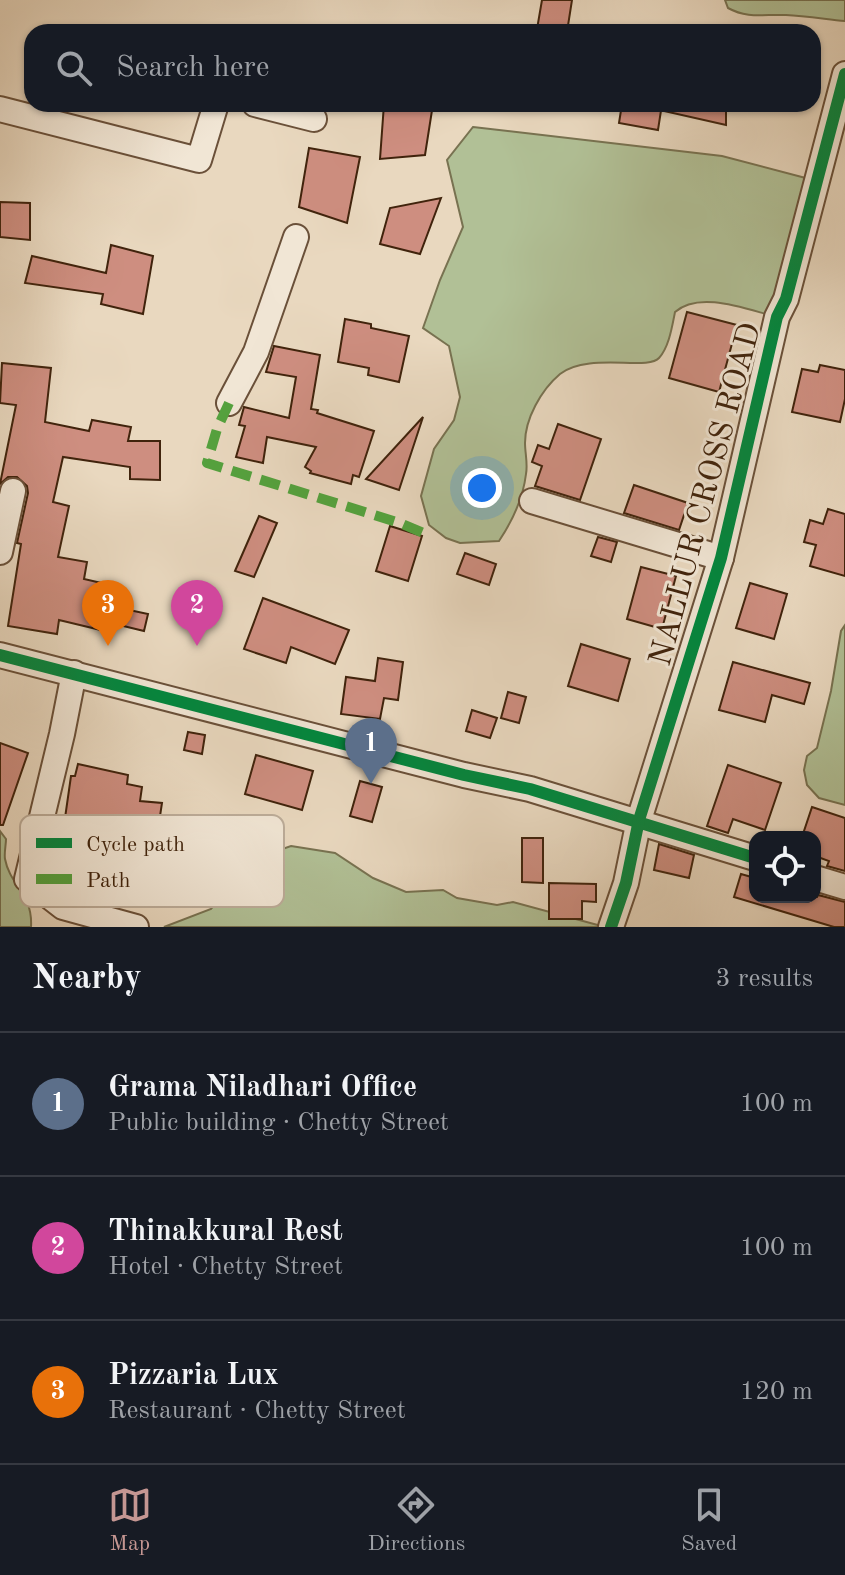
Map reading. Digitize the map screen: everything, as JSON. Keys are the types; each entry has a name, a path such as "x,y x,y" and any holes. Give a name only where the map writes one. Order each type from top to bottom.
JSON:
{"street":[{"name":"NALLUR CROSS ROAD","path":"611,927 626,883 639,820 721,558 777,317 786,299 845,74"},
{"path":"0,109 199,160 214,112"},
{"path":"286,112 314,119"},
{"path":"229,403 256,352 296,237"},
{"path":"0,552 13,491"},
{"path":"532,501 721,558"},
{"path":"0,655 530,789 749,856"},
{"path":"42,815 74,673"},
{"path":"821,880 845,887"},
{"path":"63,907 136,927"}],"green space":[{"path":"725,0 845,0 845,21 793,15 742,14 728,8"},
{"path":"473,127 722,156 817,181 777,317 711,302 685,306 675,312 665,348 653,362 586,364 560,374 531,415 525,443 525,483 517,509 504,533 499,541 460,543 446,538 429,525 421,496 434,449 454,420 460,397 449,346 423,328 463,227 447,160"},
{"path":"845,625 845,805 819,798 807,785 804,770 807,756 817,748 841,631"},
{"path":"0,831 6,839 8,868 20,890 20,907 28,907 31,927 0,927"},
{"path":"291,846 335,853 373,878 406,892 443,890 457,898 497,905 513,902 605,927 164,927 213,907 284,907 284,848"}],"building":[{"path":"542,0 572,0 568,24 538,24"},
{"path":"383,112 432,112 425,155 380,159"},
{"path":"621,112 661,112 658,130 619,123"},
{"path":"668,112 726,112 726,125"},
{"path":"309,148 360,157 347,223 299,207"},
{"path":"441,198 420,254 380,244 390,208"},
{"path":"0,202 30,203 30,240 0,237"},
{"path":"111,245 153,256 143,314 101,304 103,294 25,283 32,256 106,273"},
{"path":"687,312 737,325 719,392 669,378"},
{"path":"345,319 409,336 399,382 368,375 369,368 338,362"},
{"path":"274,346 320,355 311,409 374,431 359,477 353,475 351,484 310,473 305,467 316,447 267,437 263,463 236,457 245,426 239,425 244,407 289,418 296,377 266,372"},
{"path":"2,363 51,368 45,422 89,431 92,420 131,427 128,441 160,441 160,480 130,479 130,467 63,457 53,502 69,506 58,557 87,562 84,579 119,587 115,607 148,614 144,631 111,623 109,632 59,620 57,634 8,626 21,544 17,543 28,493 27,486 17,477 8,477 0,484 16,405 0,403"},
{"path":"820,365 845,370 845,399 840,422 792,412 802,369 818,372"},
{"path":"423,417 399,490 366,479"},
{"path":"558,424 601,439 580,500 535,486 542,466 532,462 538,445 549,449"},
{"path":"634,485 688,503 679,530 624,513"},
{"path":"828,509 845,514 845,576 810,566 816,545 804,542 810,520 823,524"},
{"path":"259,516 277,523 254,577 235,571"},
{"path":"390,526 422,536 408,581 376,571"},
{"path":"598,537 617,542 611,562 591,556"},
{"path":"465,553 496,564 489,585 457,574"},
{"path":"641,567 676,576 662,629 627,619"},
{"path":"750,583 787,594 774,639 736,628"},
{"path":"263,598 349,630 335,664 291,647 286,663 244,649"},
{"path":"581,644 630,659 618,701 568,686"},
{"path":"378,658 403,662 398,700 384,698 380,719 341,714 346,677 375,681"},
{"path":"733,662 810,683 804,704 772,695 765,722 719,710"},
{"path":"508,692 526,697 519,723 501,718"},
{"path":"472,710 497,718 490,738 466,731"},
{"path":"188,732 205,735 202,754 184,750"},
{"path":"0,743 28,753 3,825 0,825"},
{"path":"256,755 313,771 302,810 245,794"},
{"path":"78,764 128,775 127,784 142,787 140,801 162,803 160,815 65,815 71,776 75,776"},
{"path":"728,765 781,783 765,830 733,819 728,833 707,826"},
{"path":"360,781 382,787 372,822 350,816"},
{"path":"812,807 845,818 845,871 827,866 829,861 821,858 821,831 804,831"},
{"path":"522,838 543,838 543,883 522,882"},
{"path":"659,844 694,855 689,878 654,870"},
{"path":"741,874 749,876 749,902 734,897"},
{"path":"549,883 596,884 596,902 582,901 582,919 549,919"},
{"path":"821,896 845,902 845,927 834,927 754,903 821,903"}],"marked path":[{"path":"229,403 207,463 400,523 426,534"}],"cycle path":[{"path":"611,927 626,883 639,820 721,558 777,317 786,299 845,74"},
{"path":"0,655 464,775 530,789 749,856"}],"place":[{"name":"Pizzaria Lux","path":"108,646"},
{"name":"Thinakkural Rest","path":"197,646"},
{"name":"Grama Niladhari Office","path":"371,784"}]}
